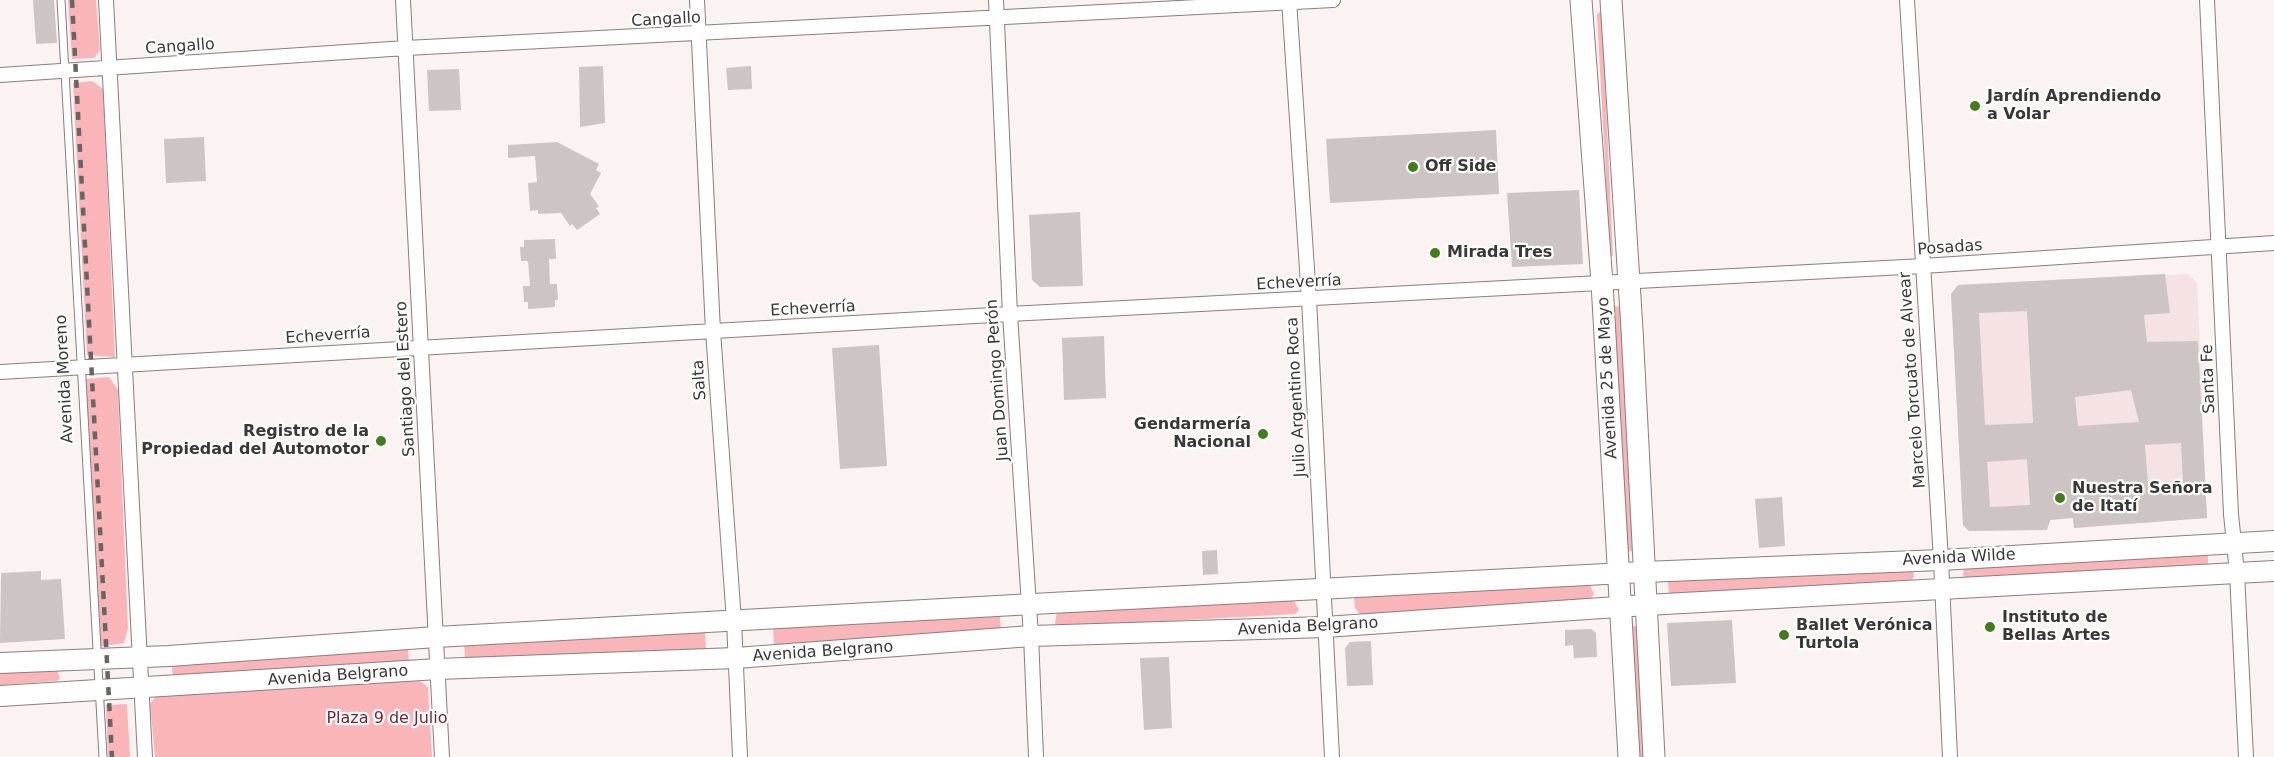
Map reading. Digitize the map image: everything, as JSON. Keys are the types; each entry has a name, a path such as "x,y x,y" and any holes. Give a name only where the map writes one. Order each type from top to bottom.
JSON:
{"main road":[{"name":"Avenida 25 de Mayo","path":"1581,0 1602,283 1629,757"},
{"name":"Avenida 25 de Mayo","path":"1611,0 1629,282 1654,757"},
{"name":"Avenida Wilde","path":"1644,572 1941,560 2274,541"},
{"name":"Avenida Wilde","path":"1646,605 2274,571"},
{"name":"Avenida Belgrano","path":"0,663 97,660 436,637 1644,572"},
{"name":"Avenida Belgrano","path":"0,696 438,669 736,658 1031,636 1325,627 1646,605"}],"street":[{"path":"106,0 123,365 145,757"},
{"name":"Santiago del Estero","path":"403,0 442,757"},
{"name":"Salta","path":"697,0 713,331 734,621 740,757"},
{"name":"Juan Domingo Perón","path":"996,0 1010,314 1031,636 1036,757"},
{"name":"Cangallo","path":"0,75 406,48 699,35 997,16 1333,0"},
{"name":"Marcelo Torcuato de Alvear","path":"1907,0 1941,560 1950,757"},
{"name":"Santa Fe","path":"2207,0 2232,544 2237,573 2246,757"},
{"name":"Julio Argentino Roca","path":"1289,1 1309,299 1332,757"},
{"name":"Posadas","path":"1629,282 2274,243"},
{"name":"Echeverría","path":"0,372 1010,314 1629,282"}],"lane":[{"name":"Avenida Moreno","path":"61,0 103,757"}],"shaded area":[{"path":"2188,274 2197,283 2207,518 2074,528 2070,477 2047,529 1969,531 1963,525 1951,294 1958,285"}],"green space":[{"path":"68,0 96,0 100,50 94,58 72,59"},
{"path":"1599,12 1602,15 1613,256 1610,255 1597,15"},
{"path":"92,81 103,89 115,357 87,355 73,83"},
{"path":"1614,306 1622,307 1633,551 1627,552"},
{"path":"109,377 118,390 128,628 124,643 99,647 86,379"},
{"path":"2208,552 2208,564 2205,568 1967,580 1963,575 1964,568"},
{"path":"1913,568 1914,577 1909,582 1677,596 1669,594 1668,582 1674,580"},
{"path":"1589,583 1594,594 1589,601 1360,614 1355,608 1354,599 1357,595"},
{"path":"1293,599 1299,610 1295,614 1058,627 1055,623 1057,611"},
{"path":"994,614 1000,617 1001,630 774,647 773,627"},
{"path":"1627,626 1636,626 1644,757 1637,757"},
{"path":"705,630 706,649 472,661 465,657 464,645 470,643"},
{"path":"408,647 409,664 174,682 171,662"},
{"path":"56,667 60,678 57,681 0,685 0,671"},
{"name":"Plaza 9 de Julio","path":"416,678 428,687 432,757 155,757 150,704 156,696"},
{"path":"127,704 130,757 108,757 106,705"}],"building":[{"path":"33,0 54,0 57,43 36,44"},
{"path":"603,66 605,123 580,127 579,67"},
{"path":"751,66 752,89 728,90 726,68"},
{"path":"459,69 461,110 429,111 427,70"},
{"name":"Off Side","path":"1496,130 1499,194 1330,203 1326,139"},
{"path":"204,137 206,181 166,183 164,139"},
{"path":"557,142 599,164 596,170 601,173 590,194 599,206 596,208 600,214 577,230 572,224 570,226 561,213 538,214 538,210 530,211 528,183 537,182 535,156 508,158 508,145"},
{"path":"1579,190 1583,264 1512,267 1507,193"},
{"path":"1080,212 1083,286 1040,287 1032,280 1029,215"},
{"path":"555,239 556,259 549,259 550,284 557,284 558,300 555,300 555,307 528,309 528,302 524,302 523,286 530,286 528,261 521,261 520,247 524,247 524,240"},
{"path":"2165,274 2170,313 2144,315 2147,342 2198,341 2207,518 2074,528 2073,518 2050,520 2047,530 1969,531 1963,525 1951,294 1958,285","holes":["2027,311 2033,423 1985,425 1979,313","2131,390 2139,422 2078,426 2075,397","2181,443 2183,483 2148,485 2145,445","2027,459 2030,505 1990,507 1987,462"]},
{"path":"1104,336 1106,398 1064,400 1062,338"},
{"path":"879,345 887,466 840,469 832,348"},
{"path":"1782,497 1785,546 1759,548 1755,499"},
{"path":"1217,550 1218,574 1203,575 1202,551"},
{"path":"41,571 41,580 61,579 65,639 0,643 1,573"},
{"path":"1732,620 1736,683 1671,686 1667,623"},
{"path":"1591,629 1596,633 1597,657 1574,658 1573,645 1565,646 1565,630"},
{"path":"1371,641 1373,685 1347,686 1345,648 1350,642"},
{"path":"1169,657 1172,728 1144,730 1140,658"}],"railway":[{"path":"72,0 112,757"}],"place":[{"name":"Jardín Aprendiendo a Volar","path":"1975,106"},
{"name":"Off Side","path":"1413,167"},
{"name":"Mirada Tres","path":"1435,253"},
{"name":"Gendarmería Nacional","path":"1263,434"},
{"name":"Registro de la Propiedad del Automotor","path":"381,441"},
{"name":"Nuestra Señora de Itatí","path":"2060,498"},
{"name":"Instituto de Bellas Artes","path":"1990,627"},
{"name":"Ballet Verónica Turtola","path":"1784,635"}]}
